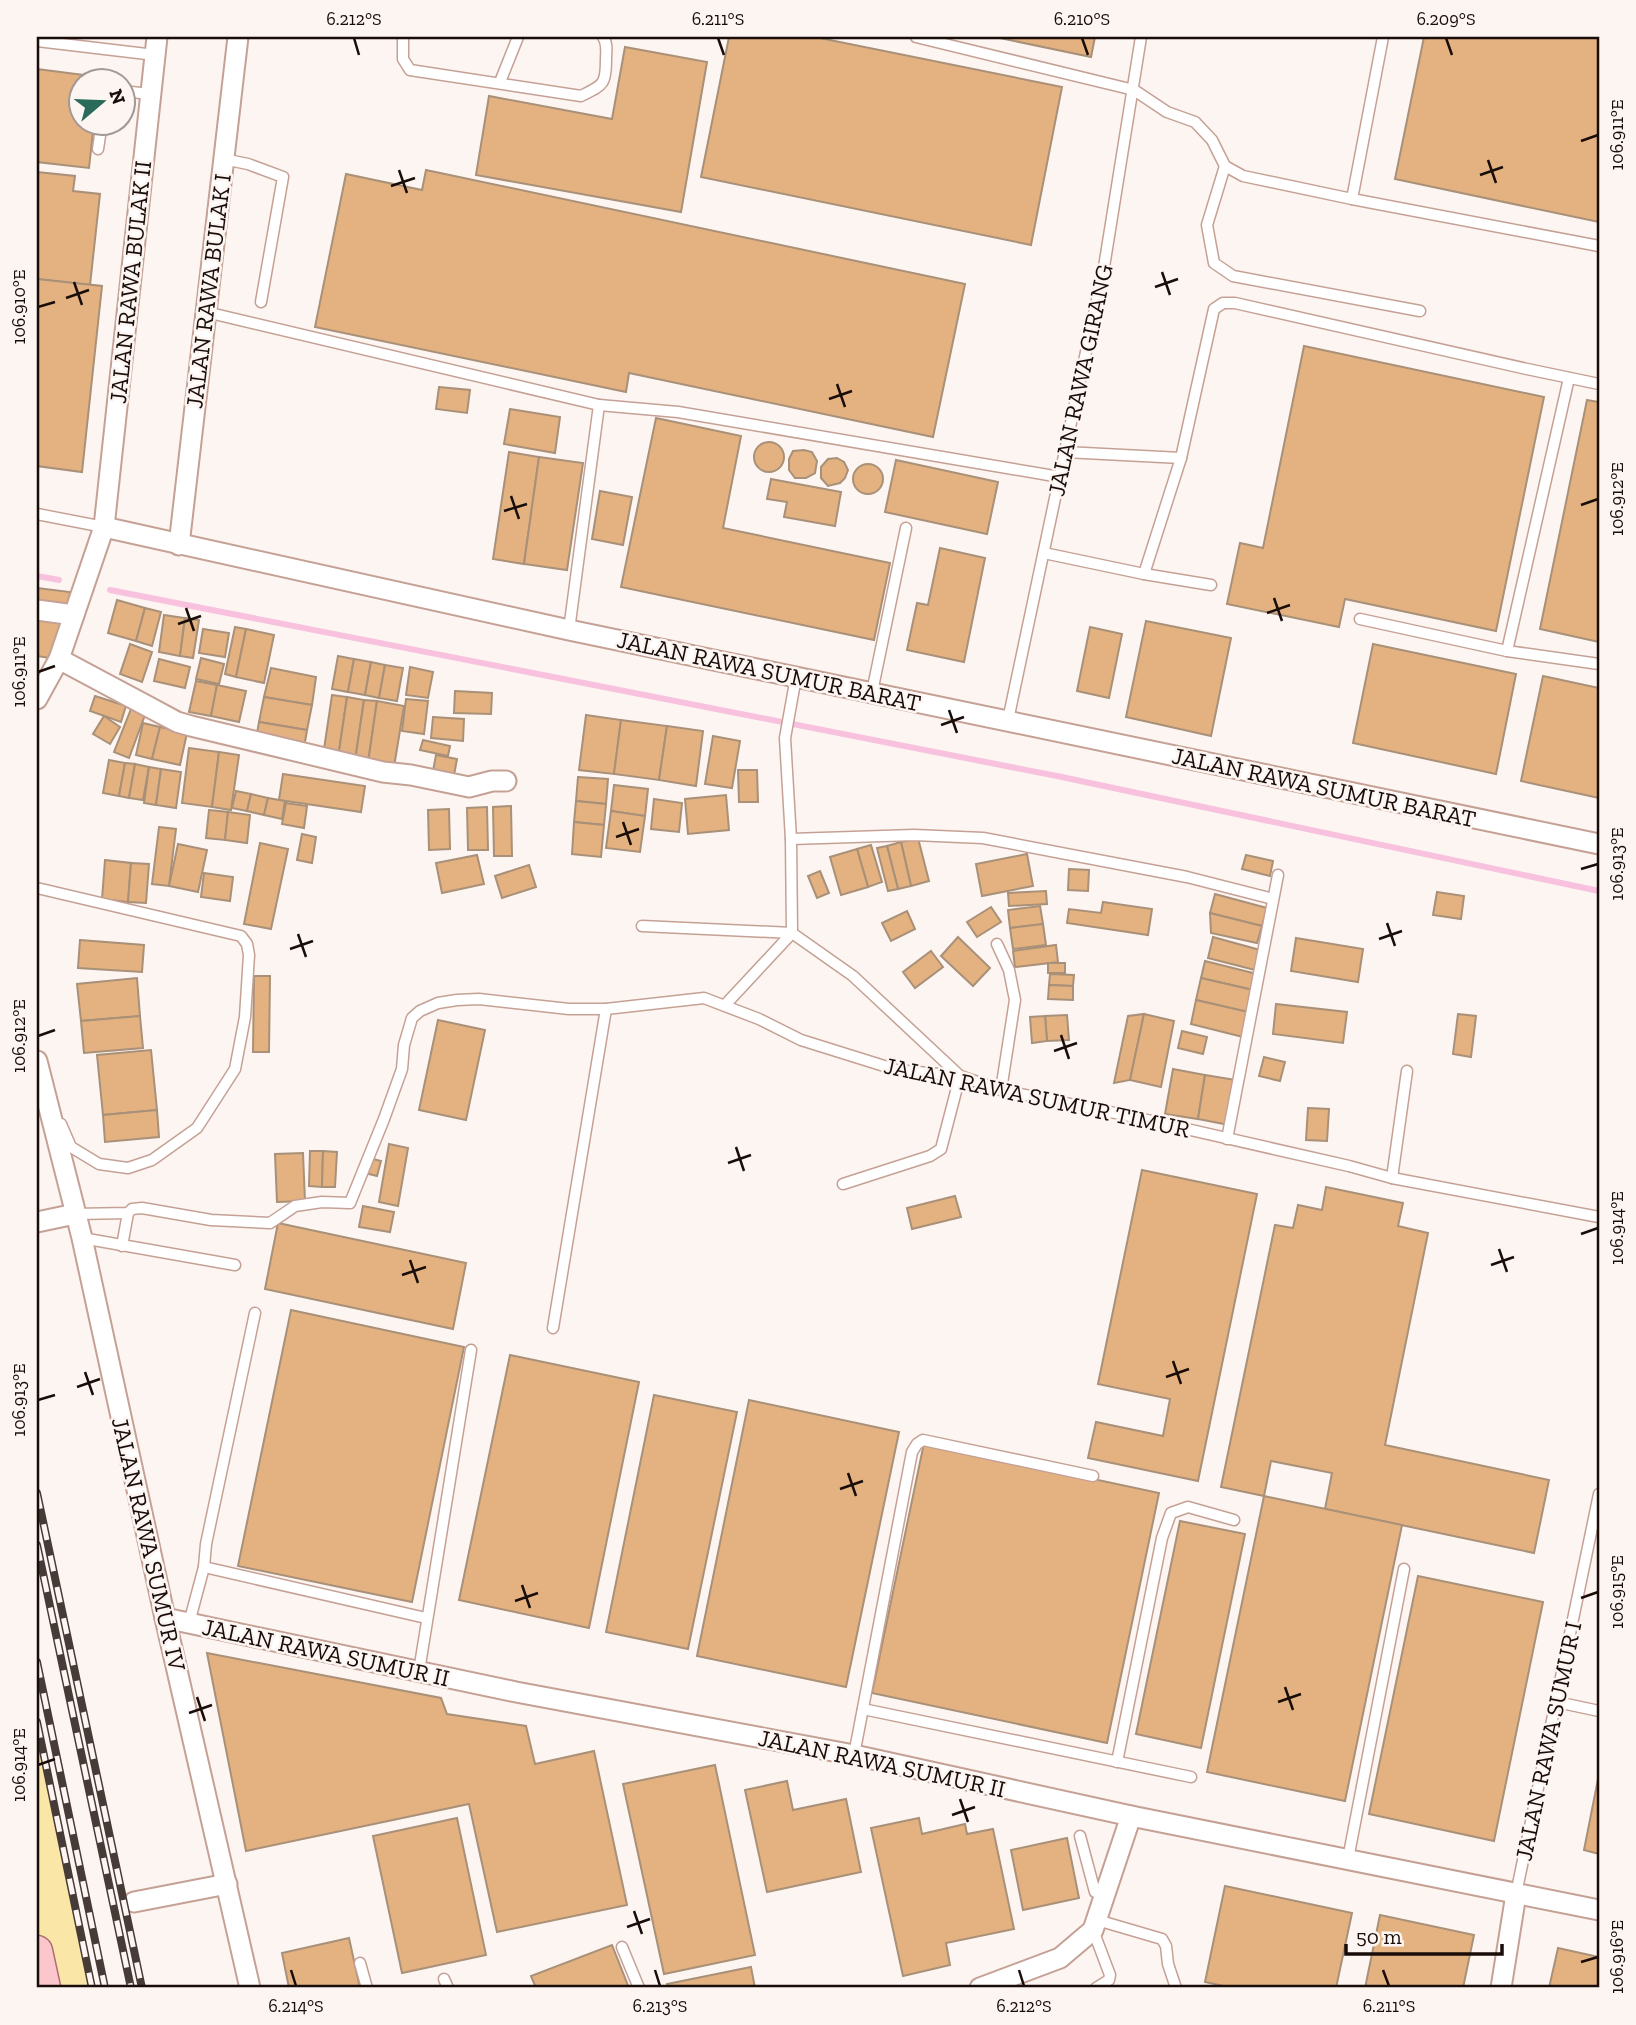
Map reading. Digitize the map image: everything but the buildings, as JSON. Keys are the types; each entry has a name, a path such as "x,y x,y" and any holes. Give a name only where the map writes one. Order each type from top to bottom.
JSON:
{"main road":[{"path":"37,1951 45,1988"}],"street":[{"name":"JALAN RAWA BULAK I","path":"179,545 238,37"},
{"name":"JALAN RAWA BULAK II","path":"104,527 156,46"},
{"name":"JALAN RAWA SUMUR BARAT","path":"104,527 569,630 1599,844"},
{"path":"37,699 59,659 104,527"},
{"path":"37,610 75,615"},
{"path":"59,659 177,722 383,772 469,787 492,781 506,781"},
{"name":"JALAN RAWA SUMUR IV","path":"39,1070 82,1238 250,1988"},
{"path":"37,1222 75,1214"},
{"name":"JALAN RAWA SUMUR II","path":"165,1618 516,1692 854,1755 1131,1816 1599,1910"},
{"path":"979,1988 1005,1984 1060,1958 1095,1925 1131,1816"},
{"path":"134,1902 227,1884"},
{"name":"JALAN RAWA SUMUR I","path":"1502,1988 1516,1894"}],"lane":[{"path":"403,37 403,59 410,70 581,96 598,88 606,78 607,42 603,37"},
{"path":"499,82 518,37"},
{"path":"916,37 1134,90 1167,112 1195,122 1212,140 1225,166 1243,176 1599,246"},
{"name":"JALAN RAWA GIRANG","path":"1008,720 1104,268 1141,37"},
{"path":"1352,199 1383,37"},
{"path":"37,41 156,46"},
{"path":"136,93 150,94"},
{"path":"98,149 100,136"},
{"path":"223,159 248,164 283,177 261,302"},
{"path":"1225,166 1207,225 1214,263 1233,275 1420,311"},
{"path":"1144,574 1181,458 1214,309 1223,303 1235,303 1599,384"},
{"path":"206,312 598,405 678,412 1060,477"},
{"path":"1507,651 1569,378"},
{"path":"569,630 598,405"},
{"path":"1065,452 1181,458"},
{"path":"37,513 104,527"},
{"path":"872,692 906,528"},
{"path":"1044,553 1211,585"},
{"path":"1360,619 1507,651 1599,664"},
{"path":"725,1005 792,933 791,839 785,738 796,677"},
{"path":"791,839 914,835 983,838 1187,877 1273,898"},
{"path":"1227,1139 1278,875"},
{"path":"37,888 241,936 247,944 249,955 245,1017 235,1069 197,1128 152,1160 128,1168 99,1164 71,1147 39,1070"},
{"path":"642,926 792,933 853,976 960,1076 941,1149 930,1156 843,1184"},
{"path":"997,944 1009,970 1015,1000 1001,1090"},
{"name":"JALAN RAWA SUMUR TIMUR","path":"128,1213 135,1208 147,1208 211,1220 270,1223 295,1206 322,1202 350,1203 402,1069 404,1045 412,1018 438,1003 479,999 569,1009 606,1009 704,998 801,1040 897,1070 960,1076 1001,1090 1349,1166 1392,1178 1599,1217"},
{"path":"554,1328 606,1009"},
{"path":"1392,1178 1407,1071"},
{"path":"75,1214 128,1213 122,1246"},
{"path":"82,1238 235,1265"},
{"path":"189,1623 204,1567 206,1544 255,1313"},
{"path":"419,1671 471,1350"},
{"path":"854,1755 912,1451 917,1444 923,1440 1093,1476"},
{"name":"JALAN RAWA SUMUR I","path":"1516,1894 1599,1494"},
{"path":"1117,1762 1162,1538 1171,1513 1188,1507 1234,1520"},
{"path":"204,1567 426,1618"},
{"path":"1348,1859 1404,1569"},
{"path":"1557,1702 1599,1711"},
{"path":"863,1709 1191,1777"},
{"path":"1080,1836 1095,1892 1105,1895"},
{"path":"1096,1988 1109,1980 1110,1976 1095,1925 1162,1939 1176,1988"},
{"path":"622,1947 639,1988"},
{"path":"360,1963 367,1988"}],"shaded area":[{"path":"37,1722 92,1988 45,1988 37,1951"}],"waterway":[{"path":"37,576 59,580"},
{"path":"110,590 1057,776 1599,891"}],"railway":[{"path":"37,1493 142,1988"},
{"path":"37,1545 131,1988"},
{"path":"37,1662 105,1988"},
{"path":"37,1722 92,1988"}]}
